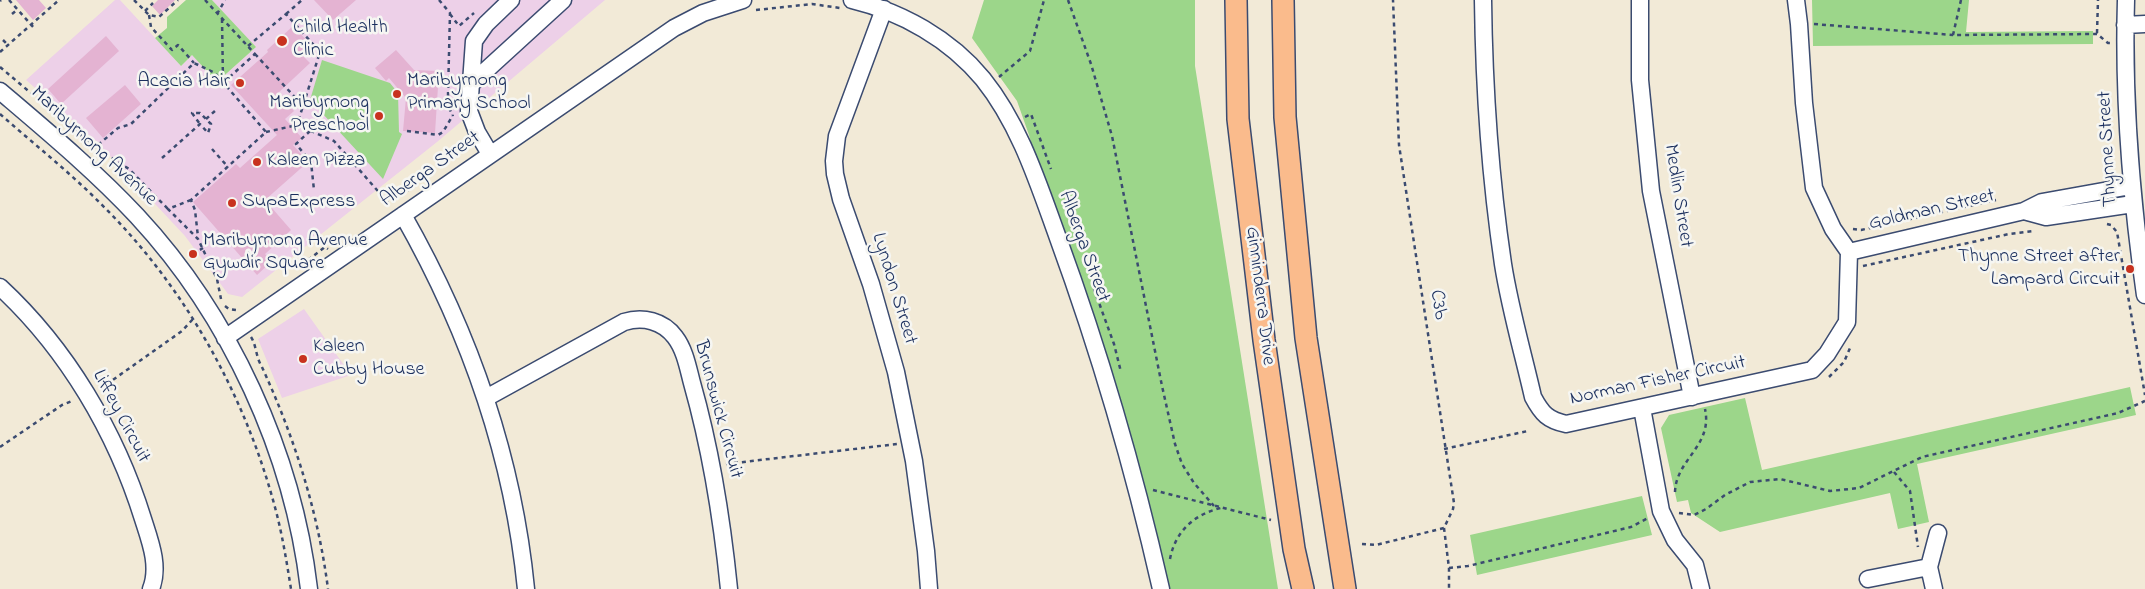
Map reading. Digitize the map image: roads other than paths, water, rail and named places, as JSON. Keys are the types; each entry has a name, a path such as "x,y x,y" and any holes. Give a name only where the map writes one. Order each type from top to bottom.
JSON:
{"main road":[{"name":"Ginninderra Drive","path":"1236,0 1238,119 1264,340 1294,549 1303,589"},
{"name":"Ginninderra Drive","path":"1283,0 1285,117 1306,338 1345,589"}],"street":[{"path":"490,154 477,132 469,112 474,41 486,24 510,0"},
{"path":"471,84 563,0"},
{"name":"Norman Fisher Circuit","path":"1483,0 1484,76 1490,160 1504,266 1533,397 1541,413 1552,421 1566,424 1812,370 1827,354 1847,322 1849,252"},
{"name":"Medlin Street","path":"1640,0 1640,80 1651,191 1692,397"},
{"path":"1796,0 1804,103 1814,188 1833,230 1849,252"},
{"name":"Thynne Street","path":"2126,0 2125,43 2131,186 2145,295"},
{"name":"Alberga Street","path":"225,338 398,212 490,154 660,37 700,6 746,5"},
{"name":"Alberga Street","path":"850,5 884,9 937,37 968,63 989,87 1015,127 1055,228 1095,344 1134,479 1160,589"},
{"name":"Lyndon Street","path":"884,9 840,124 834,161 837,187 857,241 884,328 911,443 921,506 929,589"},
{"path":"2125,25 2145,24"},
{"name":"Maribyrnong Avenue","path":"0,91 79,159 139,218 174,260 207,308 225,338 254,396 278,456 296,518 309,589"},
{"name":"Goldman Street","path":"1849,252 2024,212 2042,202 2131,186"},
{"name":"Goldman Street","path":"2024,212 2046,217 2133,204"},
{"path":"398,212 423,250 454,315 486,398 513,502 526,589"},
{"name":"Liffey Circuit","path":"0,287 48,339 87,395 114,443 137,500 155,566 151,589"},
{"name":"Brunswick Circuit","path":"486,398 618,325 631,320 652,321 671,332 683,351 712,466 729,589"},
{"path":"1642,408 1661,511 1675,540 1695,565 1701,589"},
{"path":"1868,579 1924,561 1938,533"},
{"path":"1924,561 1934,589"}],"place":[{"name":"Child Health Clinic","path":"282,41"},
{"name":"Acacia Hair","path":"240,83"},
{"name":"Maribyrnong Primary School","path":"397,94"},
{"name":"Maribyrnong Preschool","path":"379,116"},
{"name":"Kaleen Pizza","path":"257,162"},
{"name":"SupaExpress","path":"232,203"},
{"name":"Maribyrnong Avenue Gywdir Square","path":"193,254"},
{"name":"Thynne Street after Lampard Circuit","path":"2130,269"},
{"name":"Kaleen Cubby House","path":"303,359"}]}
